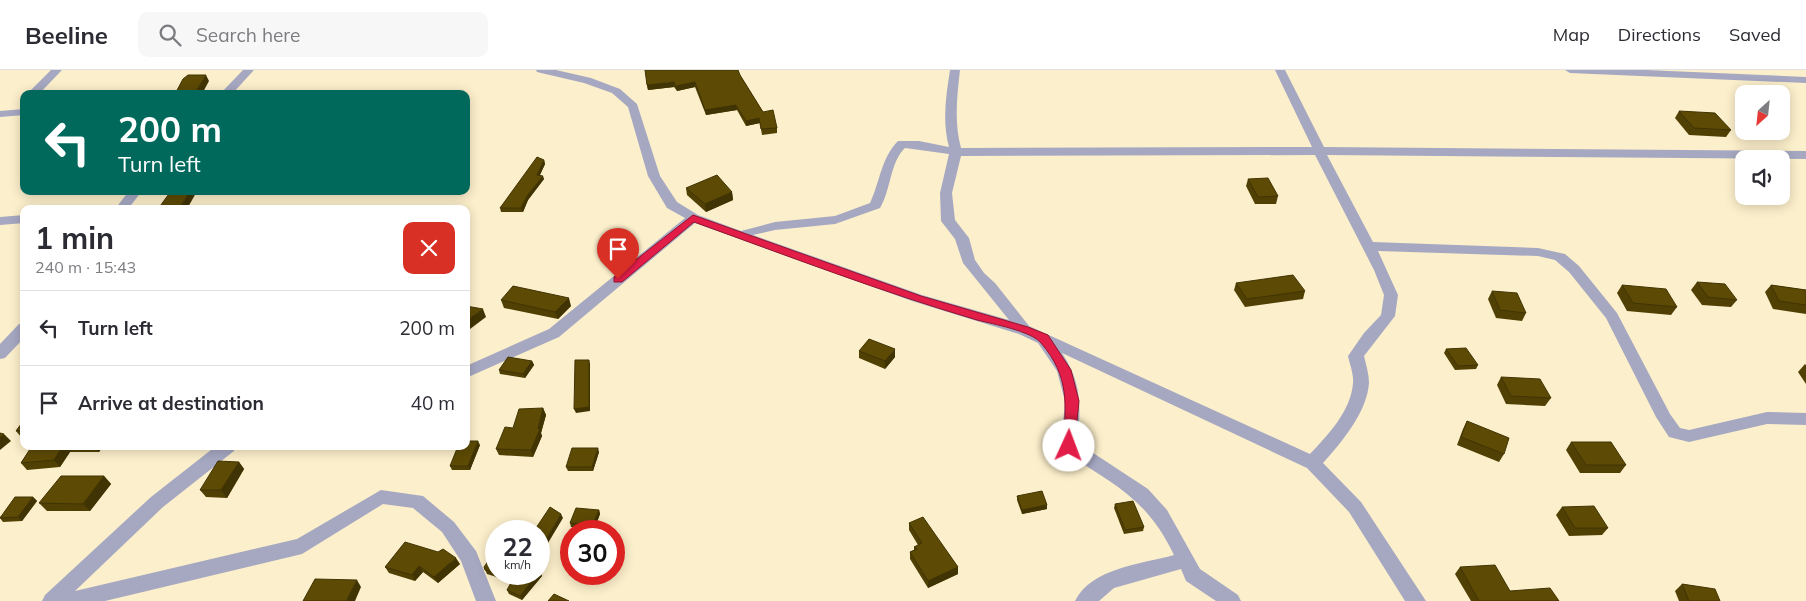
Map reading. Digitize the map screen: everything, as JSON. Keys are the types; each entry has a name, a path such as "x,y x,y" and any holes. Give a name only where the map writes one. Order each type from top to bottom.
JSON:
{"street":[{"path":"36,90 57,70"},
{"path":"229,90 249,70"},
{"path":"541,70 582,74 616,91 633,106 654,176 672,205 693,218 917,298 1024,330 1313,463 1355,507 1416,601"},
{"path":"954,70 950,110 951,133 956,152 946,193 948,221 962,238 968,260 979,276 1006,305 1024,330"},
{"path":"1280,70 1391,295 1388,316 1369,337 1356,356 1361,383 1355,404 1331,442 1313,463"},
{"path":"1570,70 1806,80"},
{"path":"5,114 20,104"},
{"path":"5,114 20,112"},
{"path":"739,236 754,229 770,226 836,220 875,204 884,186 893,152 902,144 919,145 956,152 1320,151 1806,155"},
{"path":"124,205 133,195"},
{"path":"470,372 498,357 554,333 693,218"},
{"path":"0,221 20,219"},
{"path":"1368,246 1538,252 1560,258 1574,270 1612,316 1664,417 1675,432 1689,436 1767,418 1806,419"},
{"path":"0,354 20,332"},
{"path":"1044,338 1065,370 1069,385 1072,401 1069,446 1142,494 1161,516 1177,542 1193,576 1231,601"},
{"path":"52,601 157,502 223,450"},
{"path":"70,601 302,546 381,497 416,501 448,527 469,557 486,601"},
{"path":"1085,601 1108,581 1184,560"}],"building":[{"path":"645,70 738,70 763,112 773,110 777,128 761,129 759,118 746,121 736,105 705,110 695,82 676,86 674,82 647,85"},
{"path":"188,75 206,75 197,90 177,90 183,79"},
{"path":"1679,111 1715,113 1731,130 1694,128"},
{"path":"537,157 544,160 537,175 543,176 527,196 521,208 500,208"},
{"path":"717,175 732,192 705,204 686,188"},
{"path":"1268,178 1278,196 1258,197 1248,179"},
{"path":"168,195 188,195 181,205 161,205"},
{"path":"1293,275 1305,291 1247,299 1236,283"},
{"path":"1697,282 1725,284 1737,300 1708,297"},
{"path":"1622,285 1666,289 1677,307 1633,303"},
{"path":"1771,285 1806,290 1806,305 1779,301"},
{"path":"513,286 569,298 555,312 501,300"},
{"path":"1492,291 1517,293 1526,313 1500,310"},
{"path":"470,307 483,309 470,318"},
{"path":"869,339 895,349 885,361 859,351"},
{"path":"1466,348 1478,365 1458,366 1446,349"},
{"path":"508,357 532,361 523,374 499,370"},
{"path":"575,360 589,360 589,407 574,409"},
{"path":"1501,377 1540,379 1551,398 1511,396"},
{"path":"543,408 538,429 540,429 531,450 496,449 505,427 513,428 519,409"},
{"path":"1467,421 1509,438 1504,454 1461,437"},
{"path":"470,441 478,441 468,466 450,466 456,450 470,450"},
{"path":"1571,442 1611,442 1626,465 1586,465"},
{"path":"572,448 598,448 592,467 566,467"},
{"path":"29,450 60,450 54,460 21,463"},
{"path":"218,461 239,462 221,490 200,490"},
{"path":"61,476 104,476 83,504 39,503"},
{"path":"1042,491 1047,505 1022,510 1017,496"},
{"path":"15,497 33,497 18,517 0,518"},
{"path":"1133,501 1144,527 1125,530 1115,504"},
{"path":"1594,506 1608,528 1575,528 1562,507"},
{"path":"550,507 561,514 550,532 550,520 541,520"},
{"path":"576,508 599,510 595,520 571,520"},
{"path":"923,517 958,567 928,581 910,552 917,549 914,547 922,543 909,523"},
{"path":"405,542 438,552 443,549 456,558 434,577 419,566 412,575 385,567"},
{"path":"1495,565 1510,591 1550,588 1559,601 1479,601 1460,567"},
{"path":"315,579 357,580 346,601 303,601"},
{"path":"1682,584 1715,589 1720,601 1689,601"},
{"path":"510,585 529,585 520,596 507,590"},
{"path":"554,594 569,601 548,601"}],"route":[{"path":"618,279 693,218 917,298 1024,330 1044,338 1065,370 1072,401 1069,446"}]}
